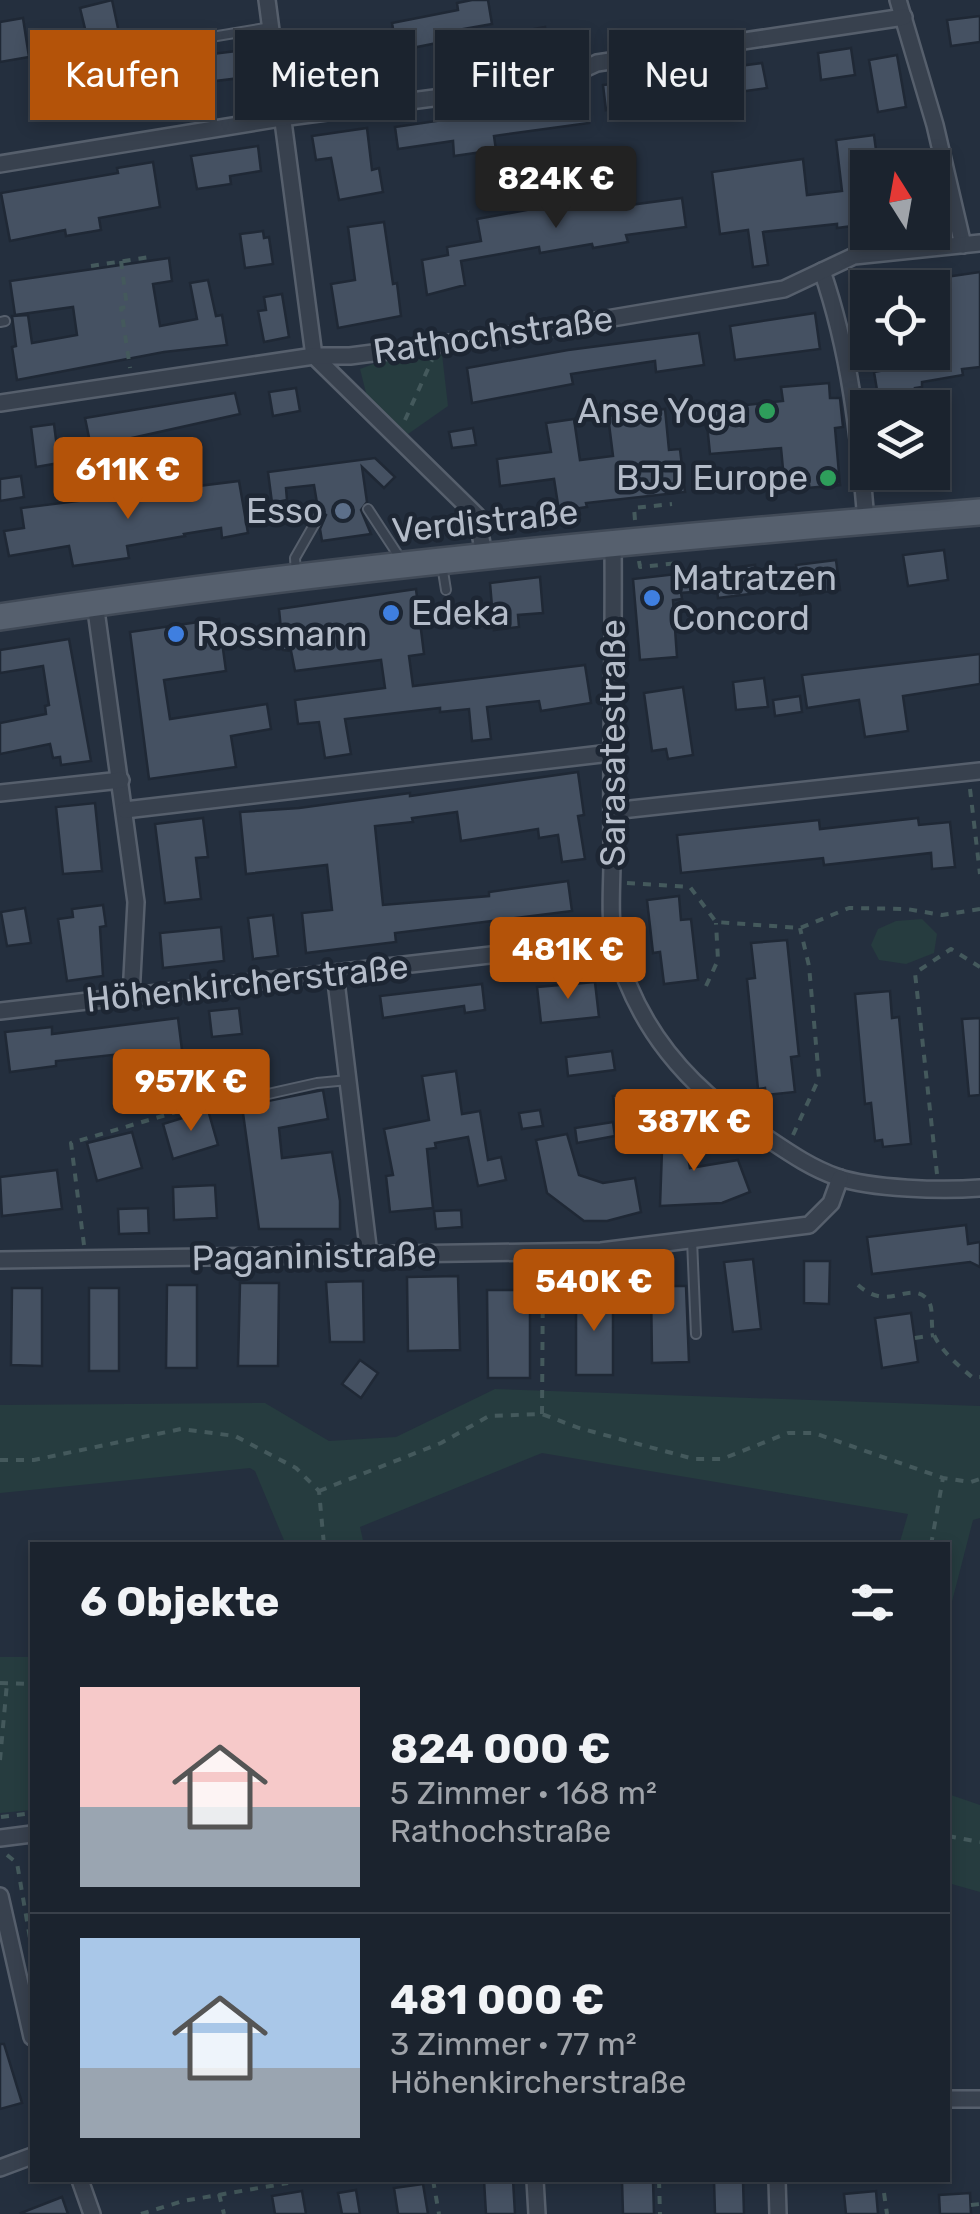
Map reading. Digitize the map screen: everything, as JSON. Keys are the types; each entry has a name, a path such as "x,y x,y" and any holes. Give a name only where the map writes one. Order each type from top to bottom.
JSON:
{"main road":[{"name":"Verdistraße","path":"1,611 484,555 980,512"}],"street":[{"path":"268,0 271,30"},
{"path":"898,0 972,244"},
{"path":"415,100 556,82 598,63 904,18"},
{"path":"0,164 269,120"},
{"path":"281,120 314,356 477,516 484,555"},
{"name":"Rathochstraße","path":"0,403 314,356 350,356 512,335 784,288 854,256 972,244"},
{"path":"822,271 848,362 866,521"},
{"name":"Sarasatestraße","path":"613,543 610,753 614,942 635,1002 680,1070 734,1117 796,1158 840,1178 940,1191 980,1188"},
{"path":"95,603 136,902 130,996"},
{"path":"125,810 610,753"},
{"path":"612,811 974,772"},
{"path":"0,794 120,780"},
{"name":"Höhenkircherstraße","path":"0,1011 614,942"},
{"path":"335,973 369,1256"},
{"name":"Paganinistraße","path":"0,1260 601,1250 809,1225 831,1203 840,1178"},
{"path":"0,1838 30,1834"},
{"path":"0,1896 30,2027"},
{"path":"950,2099 980,2099"},
{"path":"0,2168 30,2157"},
{"path":"81,2182 92,2214"},
{"path":"535,2182 537,2214"},
{"path":"777,2182 778,2214"}],"lane":[{"path":"215,36 271,27"},
{"path":"368,509 404,564"},
{"path":"296,577 294,558 318,516"},
{"path":"442,560 446,590"},
{"path":"255,1097 348,1080"},
{"path":"692,1240 696,1334"}],"path":[{"path":"90,266 150,257"},
{"path":"120,261 128,307 121,308 132,383"},
{"path":"397,438 440,342"},
{"path":"635,522 634,508 672,504"},
{"path":"646,566 679,563"},
{"path":"974,772 980,874"},
{"path":"613,882 690,888 716,922 718,960 706,986"},
{"path":"716,922 800,928 850,908 907,909 942,915 980,908"},
{"path":"786,1150 819,1078 809,966 800,928"},
{"path":"940,1191 915,973 951,949 980,967"},
{"path":"86,1259 71,1143 204,1104"},
{"path":"542,1414 543,1251"},
{"path":"858,1285 872,1297 884,1299 917,1293 926,1298 931,1305 934,1335 972,1378 980,1377"},
{"path":"915,1338 934,1335"},
{"path":"319,1491 441,1444 489,1416 542,1414 579,1428 694,1458 722,1459 788,1433 814,1433 943,1478 970,1482 980,1479"},
{"path":"0,1460 34,1460 180,1430 235,1436 296,1468 319,1491 324,1542"},
{"path":"931,1542 943,1478"},
{"path":"0,1683 30,1684"},
{"path":"0,1760 8,1683"},
{"path":"1,1817 30,1813"},
{"path":"950,1836 980,1842"},
{"path":"0,1848 17,1864 30,1939"},
{"path":"433,2182 438,2214"},
{"path":"659,2182 660,2214"},
{"path":"141,2214 219,2194 288,2183"},
{"path":"884,2193 887,2214"},
{"path":"219,2194 224,2214"},
{"path":"971,2205 980,2204"}],"green space":[{"path":"442,354 448,406 408,434 367,397 360,369 381,361"},
{"path":"922,919 937,934 934,953 906,964 879,960 871,945 878,929 896,921"},
{"path":"495,1389 980,1406 980,1518 973,1520 950,1609 950,1542 900,1542 908,1514 542,1453 360,1527 363,1542 285,1542 255,1471 250,1468 0,1493 0,1405 265,1403 329,1441 396,1437"},
{"path":"0,1657 30,1657 30,1810 0,1813"},
{"path":"950,1795 980,1805 980,1892 950,1884"}],"building":[{"path":"112,0 118,30 85,30 80,8"},
{"path":"488,0 492,24 435,30 435,43 415,47 415,30 393,30 392,23 458,10 457,3"},
{"path":"980,16 980,42 951,46 947,20"},
{"path":"23,18 29,57 0,62 0,22"},
{"path":"851,48 855,75 821,80 818,53"},
{"path":"235,51 235,79 215,81 215,54"},
{"path":"897,55 906,107 878,112 869,60"},
{"path":"762,63 767,88 744,91 744,65"},
{"path":"609,84 609,110 606,110 603,85"},
{"path":"443,120 589,123 494,136 496,150 454,156 453,141 398,149 395,127"},
{"path":"367,128 372,170 379,168 383,192 339,200 331,158 316,160 312,136"},
{"path":"874,135 876,150 850,150 850,226 837,228 837,224 763,232 768,265 753,267 748,230 720,234 712,172 803,159 807,195 842,191 836,140"},
{"path":"258,146 261,171 230,176 231,184 197,189 191,156"},
{"path":"153,162 160,207 99,218 101,230 66,236 65,230 10,241 1,193 118,173 117,168"},
{"path":"618,185 622,206 682,198 686,227 626,235 628,242 593,248 592,244 540,253 539,247 461,261 465,285 427,295 422,260 448,255 447,247 481,241 477,219 584,195 583,190"},
{"path":"384,222 401,316 338,328 331,284 355,280 348,227"},
{"path":"263,231 264,238 269,237 273,264 245,268 240,234"},
{"path":"169,258 172,281 153,284 160,326 197,319 190,283 208,280 216,316 222,315 227,345 164,352 17,380 12,316 28,315 32,343 77,335 73,307 15,315 10,281"},
{"path":"980,272 980,367 962,369 963,375 922,382 922,387 915,390 877,390 874,372 950,370 950,276"},
{"path":"282,294 289,337 264,342 258,311 266,310 264,297"},
{"path":"815,313 820,349 735,360 730,326"},
{"path":"699,333 704,365 656,372 655,361 571,374 573,384 472,403 467,368"},
{"path":"829,383 830,398 840,398 843,427 835,428 840,485 785,490 781,448 710,454 702,410 783,401 781,387"},
{"path":"296,388 300,411 273,416 269,392"},
{"path":"235,393 240,414 123,440 124,445 92,452 85,418"},
{"path":"665,409 669,450 680,449 685,492 586,503 587,507 559,511 554,479 500,486 497,459 551,452 546,423 574,419 580,460 613,456 608,416"},
{"path":"54,424 59,463 36,467 31,427"},
{"path":"473,428 476,445 452,448 449,432"},
{"path":"375,458 395,477 384,488 362,467 367,502 361,510 371,534 322,541 320,529 326,515 318,509 314,485 286,488 287,500 272,503 268,472"},
{"path":"21,476 24,497 0,501 0,479"},
{"path":"239,481 248,533 222,538 221,528 184,534 127,546 129,558 73,566 69,546 9,556 4,531 24,528 21,508"},
{"path":"944,550 948,580 908,586 903,555"},
{"path":"836,560 840,590 800,595 796,565"},
{"path":"755,565 758,593 718,598 717,590 681,593 682,599 673,600 677,657 640,660 633,579"},
{"path":"540,577 543,613 518,615 519,627 494,630 490,583"},
{"path":"416,589 424,654 409,656 413,686 585,665 591,703 541,711 539,701 487,707 491,739 472,741 469,709 440,712 440,708 345,719 351,754 325,758 319,722 298,724 295,700 385,688 381,660 295,671 291,651 283,650 279,609"},
{"path":"219,619 226,671 164,680 170,719 267,704 271,729 231,736 236,767 149,779 130,632"},
{"path":"69,639 91,761 61,765 60,757 53,758 50,744 0,754 0,723 46,714 45,706 49,705 43,666 0,673 0,650"},
{"path":"980,654 980,684 903,696 908,731 865,737 859,700 807,708 802,675"},
{"path":"764,678 768,707 736,710 733,682"},
{"path":"683,687 693,755 668,759 666,749 652,751 644,693"},
{"path":"800,696 802,712 775,716 773,700"},
{"path":"578,772 584,815 578,816 585,859 562,862 558,835 539,838 538,829 461,841 457,812 375,826 383,905 489,896 489,892 568,881 572,911 395,933 396,942 306,953 302,913 332,910 327,865 246,874 240,812 410,796"},
{"path":"95,803 102,871 63,874 56,807"},
{"path":"203,818 208,857 196,858 201,899 165,903 155,824"},
{"path":"918,818 919,825 950,822 955,867 932,869 931,853 824,865 823,858 681,873 677,835 819,820 820,829"},
{"path":"679,896 681,920 691,919 698,980 664,984 660,952 653,953 647,900"},
{"path":"103,905 103,976 67,981 58,919 73,917 72,909"},
{"path":"25,908 31,943 7,946 1,912"},
{"path":"273,915 278,956 253,959 248,918"},
{"path":"221,927 224,961 163,968 160,933"},
{"path":"787,940 799,1056 791,1057 795,1092 766,1095 765,1088 758,1089 747,979 755,978 751,943"},
{"path":"595,982 599,1017 541,1023 537,987"},
{"path":"482,984 485,1010 465,1013 464,1006 383,1018 380,996"},
{"path":"890,991 892,1018 899,1017 911,1144 883,1147 882,1140 875,1141 871,1103 865,1104 855,994"},
{"path":"239,1008 242,1034 212,1037 209,1011"},
{"path":"178,1018 183,1058 141,1064 139,1052 56,1061 56,1066 10,1072 5,1032 52,1027 52,1034"},
{"path":"980,1018 980,1095 969,1096 962,1019"},
{"path":"612,1051 615,1070 568,1076 566,1057"},
{"path":"456,1071 462,1114 480,1111 488,1160 501,1157 506,1180 478,1186 468,1137 435,1143 436,1148 427,1149 433,1208 390,1212 386,1176 393,1175 384,1129 429,1120 422,1076"},
{"path":"323,1090 328,1119 279,1128 282,1158 332,1152 340,1229 259,1229 242,1106"},
{"path":"642,1092 645,1110 616,1115 613,1096"},
{"path":"208,1110 218,1145 173,1159 163,1124"},
{"path":"540,1110 543,1126 522,1129 519,1113"},
{"path":"613,1122 615,1136 577,1143 575,1128"},
{"path":"682,1125 690,1168 738,1160 750,1192 722,1203 660,1206 662,1150 653,1151 650,1130"},
{"path":"132,1132 142,1168 97,1181 87,1143"},
{"path":"567,1134 579,1175 603,1183 635,1178 641,1212 607,1221 584,1221 547,1193 536,1140"},
{"path":"57,1170 62,1209 2,1216 0,1177"},
{"path":"215,1185 217,1218 174,1220 173,1187"},
{"path":"148,1208 149,1233 119,1234 118,1209"},
{"path":"461,1210 462,1227 436,1229 434,1211"},
{"path":"966,1225 968,1244 980,1242 980,1267 970,1262 872,1274 867,1237"},
{"path":"753,1259 761,1329 733,1332 724,1262"},
{"path":"804,1261 830,1261 829,1304 804,1303"},
{"path":"458,1276 460,1350 408,1351 407,1277"},
{"path":"363,1281 364,1342 330,1342 326,1282"},
{"path":"240,1283 279,1283 278,1366 238,1366"},
{"path":"167,1285 197,1285 197,1368 166,1368"},
{"path":"651,1286 686,1286 689,1362 652,1363"},
{"path":"12,1288 42,1288 42,1366 11,1365"},
{"path":"89,1288 119,1288 119,1371 89,1371"},
{"path":"487,1290 530,1290 530,1378 488,1378"},
{"path":"576,1293 613,1293 613,1375 576,1375"},
{"path":"911,1313 918,1362 882,1368 875,1318"},
{"path":"360,1360 378,1373 361,1398 342,1384"},
{"path":"0,2044 4,2044 22,2103 0,2109"},
{"path":"484,2182 513,2182 515,2214 486,2214"},
{"path":"622,2182 653,2182 654,2214 623,2214"},
{"path":"714,2182 743,2182 744,2214 715,2214"},
{"path":"423,2184 428,2214 398,2214 394,2188"},
{"path":"356,2190 360,2214 342,2214 338,2193"},
{"path":"302,2191 306,2214 275,2214 272,2196"},
{"path":"876,2191 878,2214 846,2214 844,2194"},
{"path":"970,2193 971,2214 940,2214 939,2195"},
{"path":"62,2197 68,2214 21,2213"}],"place":[{"name":"Anse Yoga","path":"767,411"},
{"name":"BJJ Europe","path":"828,478"},
{"name":"Esso","path":"343,511"},
{"name":"Matratzen Concord","path":"652,598"},
{"name":"Edeka","path":"391,613"},
{"name":"Rossmann","path":"176,634"}]}
